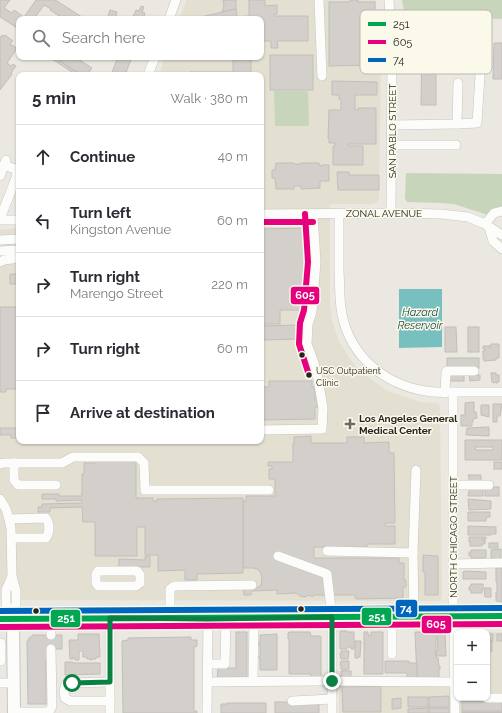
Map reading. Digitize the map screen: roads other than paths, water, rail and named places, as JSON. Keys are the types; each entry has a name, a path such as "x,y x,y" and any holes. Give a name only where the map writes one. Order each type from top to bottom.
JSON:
{"main road":[{"path":"0,619 208,619 502,616"},
{"path":"14,619 14,713"}],"street":[{"path":"170,16 176,0"},
{"path":"319,0 322,76"},
{"name":"SAN PABLO STREET","path":"389,0 390,10"},
{"path":"149,72 154,60"},
{"name":"SAN PABLO STREET","path":"391,213 392,74"},
{"path":"392,124 477,123 480,74"},
{"path":"457,124 458,83"},
{"path":"392,145 456,145"},
{"path":"0,176 5,162 16,170"},
{"path":"16,178 0,220 16,220"},
{"path":"502,211 494,213 489,218 487,226 493,241 502,249"},
{"path":"339,213 340,306 344,324 354,346 369,364 391,380 403,386 427,392 502,392"},
{"name":"ZONAL AVENUE","path":"264,214 391,213 454,215 468,218 487,226 502,235"},
{"path":"264,430 322,430 323,408 317,374 307,344 308,324 312,312 316,262 313,214"},
{"path":"0,240 16,239"},
{"path":"0,252 16,250"},
{"path":"0,262 16,258"},
{"name":"NORTH CHICAGO STREET","path":"455,665 453,485 449,392 446,372 474,371"},
{"path":"0,464 62,463 73,457 138,457 144,463 146,490 269,490"},
{"path":"14,463 14,480 18,485 56,486"},
{"path":"414,617 413,553 416,470"},
{"path":"453,485 489,485"},
{"path":"0,499 6,508 12,538 12,577 6,590 6,604 14,619"},
{"path":"9,519 46,518 48,522 48,534 46,538 12,538"},
{"path":"327,552 413,553"},
{"path":"278,556 327,574 332,617 332,713"},
{"path":"453,564 502,563"},
{"path":"170,618 170,589 174,586 252,584"},
{"path":"392,617 392,654"},
{"path":"51,618 52,635"},
{"path":"110,618 110,713"},
{"path":"207,664 225,664 226,618"},
{"path":"253,681 254,618"},
{"path":"207,713 208,619"},
{"path":"14,642 0,643 1,661 14,661"},
{"path":"14,713 47,712 50,710 52,706 52,649"},
{"path":"110,682 66,684 64,691 65,698 70,701 110,701"},
{"path":"207,682 454,682"},
{"path":"0,683 14,683"},
{"path":"490,698 502,698"},
{"path":"292,701 332,699"},
{"name":"NORTH CHICAGO STREET","path":"455,713 456,701"}],"water":[{"name":"Hazard Reservoir","path":"399,289 442,289 442,347 399,348"}],"place":[{"name":"USC Outpatient Clinic","path":"309,375"},
{"name":"Los Angeles General Medical Center","path":"350,424"}]}
